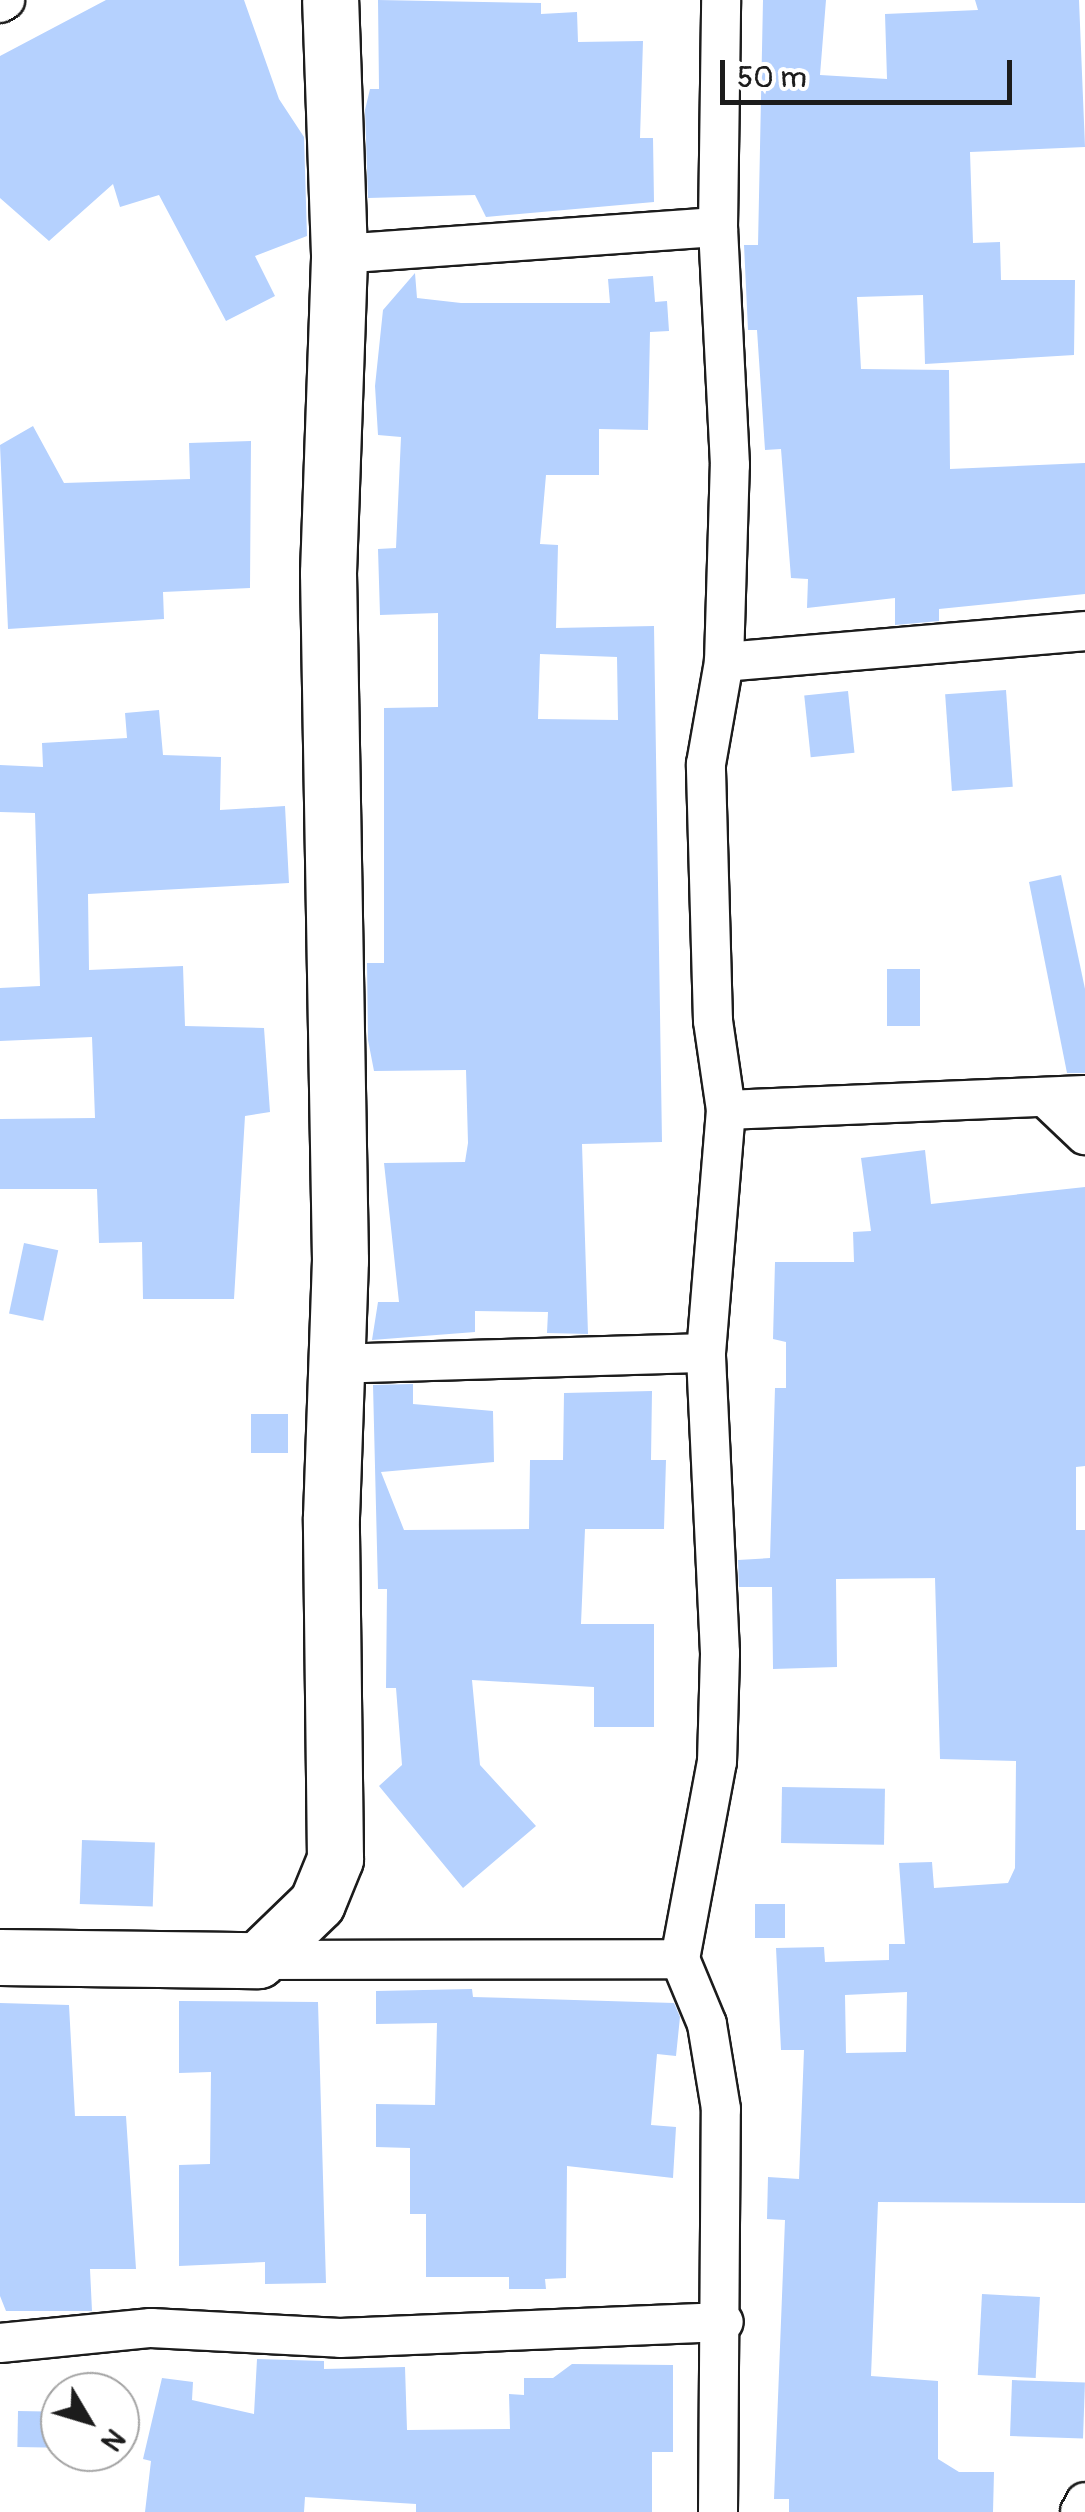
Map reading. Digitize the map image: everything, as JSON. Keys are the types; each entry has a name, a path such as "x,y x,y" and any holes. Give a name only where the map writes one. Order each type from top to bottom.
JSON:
{"street":[{"path":"258,1960 317,1903 336,1859 333,1364 340,1260 328,573 339,254 330,0"},
{"path":"718,2512 724,2322 722,2109 707,2024 680,1959 717,1762 706,1353 726,1110 713,1021 706,764 724,662 730,465 718,227 721,0"},
{"path":"339,254 718,227"},
{"path":"724,662 1085,631"},
{"path":"726,1110 1067,1098 1085,1134"},
{"path":"333,1364 706,1353"},
{"path":"0,1956 680,1959"},
{"path":"0,2343 151,2328 340,2338 724,2322"},
{"path":"1080,2512 1085,2502"}],"building":[{"path":"106,0 244,0 279,99 304,137 307,236 255,256 275,296 226,321 159,195 120,207 113,184 49,241 0,198 0,56"},
{"path":"378,0 541,3 541,14 577,12 578,42 643,41 640,138 653,138 654,202 486,217 475,195 368,198 365,110 370,89 379,89"},
{"path":"763,0 826,0 820,75 887,79 885,14 978,10 975,0 1079,0 1085,147 970,152 973,243 1000,242 1001,280 1075,280 1074,355 925,364 923,295 857,297 861,369 949,370 950,469 1085,463 1085,594 939,609 939,621 895,625 895,598 807,608 808,579 791,578 781,449 765,450 757,330 748,330 744,245 758,245"},
{"path":"415,273 417,298 461,303 610,303 608,279 653,276 655,302 667,301 669,331 650,332 648,430 599,429 599,475 546,475 540,544 558,545 556,628 654,626 662,1142 582,1144 588,1334 547,1333 548,1312 475,1311 475,1332 372,1340 378,1302 399,1302 384,1163 465,1162 468,1143 466,1070 374,1071 368,1040 367,963 384,963 384,708 438,707 438,613 380,615 378,549 396,548 401,437 378,435 375,386 383,310","holes":["540,654 617,657 618,720 538,719"]},
{"path":"33,426 64,483 190,479 189,443 251,441 250,588 163,592 164,619 8,629 0,445"},
{"path":"1006,690 1013,787 952,791 945,694"},
{"path":"848,691 854,753 811,757 804,696"},
{"path":"159,710 163,755 221,757 220,810 285,806 289,883 88,894 89,970 183,966 185,1026 264,1028 270,1112 245,1116 234,1299 143,1299 142,1242 99,1243 97,1189 0,1189 0,1119 95,1118 92,1037 0,1041 0,988 40,986 35,813 0,812 0,765 43,767 42,743 127,738 125,713"},
{"path":"1061,875 1085,989 1085,1073 1067,1073 1029,882"},
{"path":"887,969 920,969 920,1026 887,1026"},
{"path":"925,1150 931,1204 1085,1187 1085,1466 1076,1467 1076,1530 1085,1530 1085,2203 878,2202 871,2376 938,2381 938,2459 959,2472 994,2472 993,2512 789,2512 789,2499 774,2499 785,2220 767,2219 768,2177 799,2179 804,2050 781,2050 776,1948 824,1947 825,1962 889,1960 889,1944 905,1944 899,1863 932,1862 934,1888 1008,1883 1015,1868 1016,1761 940,1759 935,1578 836,1579 837,1667 773,1669 772,1587 739,1587 738,1560 770,1558 775,1388 786,1388 786,1342 773,1339 775,1262 854,1262 853,1232 871,1231 861,1158","holes":["907,1992 906,2052 846,2053 845,1995"]},
{"path":"24,1243 58,1250 43,1321 9,1313"},
{"path":"413,1384 413,1404 493,1411 494,1462 381,1472 404,1530 529,1529 530,1460 563,1460 564,1393 652,1391 651,1460 666,1460 664,1529 585,1529 581,1624 654,1624 654,1727 594,1727 594,1687 472,1680 480,1765 536,1826 463,1888 379,1786 402,1765 396,1688 386,1688 387,1589 378,1589 373,1385"},
{"path":"251,1414 288,1414 288,1453 251,1453"},
{"path":"782,1787 885,1789 884,1845 781,1843"},
{"path":"82,1840 155,1843 153,1907 80,1904"},
{"path":"755,1904 785,1904 785,1938 755,1938"},
{"path":"472,1989 473,1997 674,2003 680,2017 676,2056 657,2054 651,2125 676,2127 673,2178 567,2166 566,2278 545,2279 546,2289 509,2289 509,2277 426,2277 426,2214 410,2214 410,2148 376,2147 376,2104 435,2105 437,2023 376,2024 376,1991"},
{"path":"179,2001 318,2002 326,2283 265,2284 265,2262 179,2266 179,2165 210,2164 211,2072 179,2073"},
{"path":"0,2003 69,2005 75,2116 126,2116 136,2269 90,2269 92,2311 6,2311 0,2296"},
{"path":"982,2294 1040,2297 1036,2378 978,2375"},
{"path":"257,2359 324,2361 324,2369 405,2367 407,2430 510,2429 509,2394 524,2395 524,2378 553,2378 572,2364 673,2365 673,2452 652,2452 652,2512 416,2512 416,2504 305,2497 304,2512 145,2512 151,2461 143,2459 162,2378 193,2382 192,2400 254,2414"},
{"path":"1012,2380 1085,2383 1083,2439 1010,2436"},
{"path":"18,2411 40,2411 40,2447 17,2447"}]}
